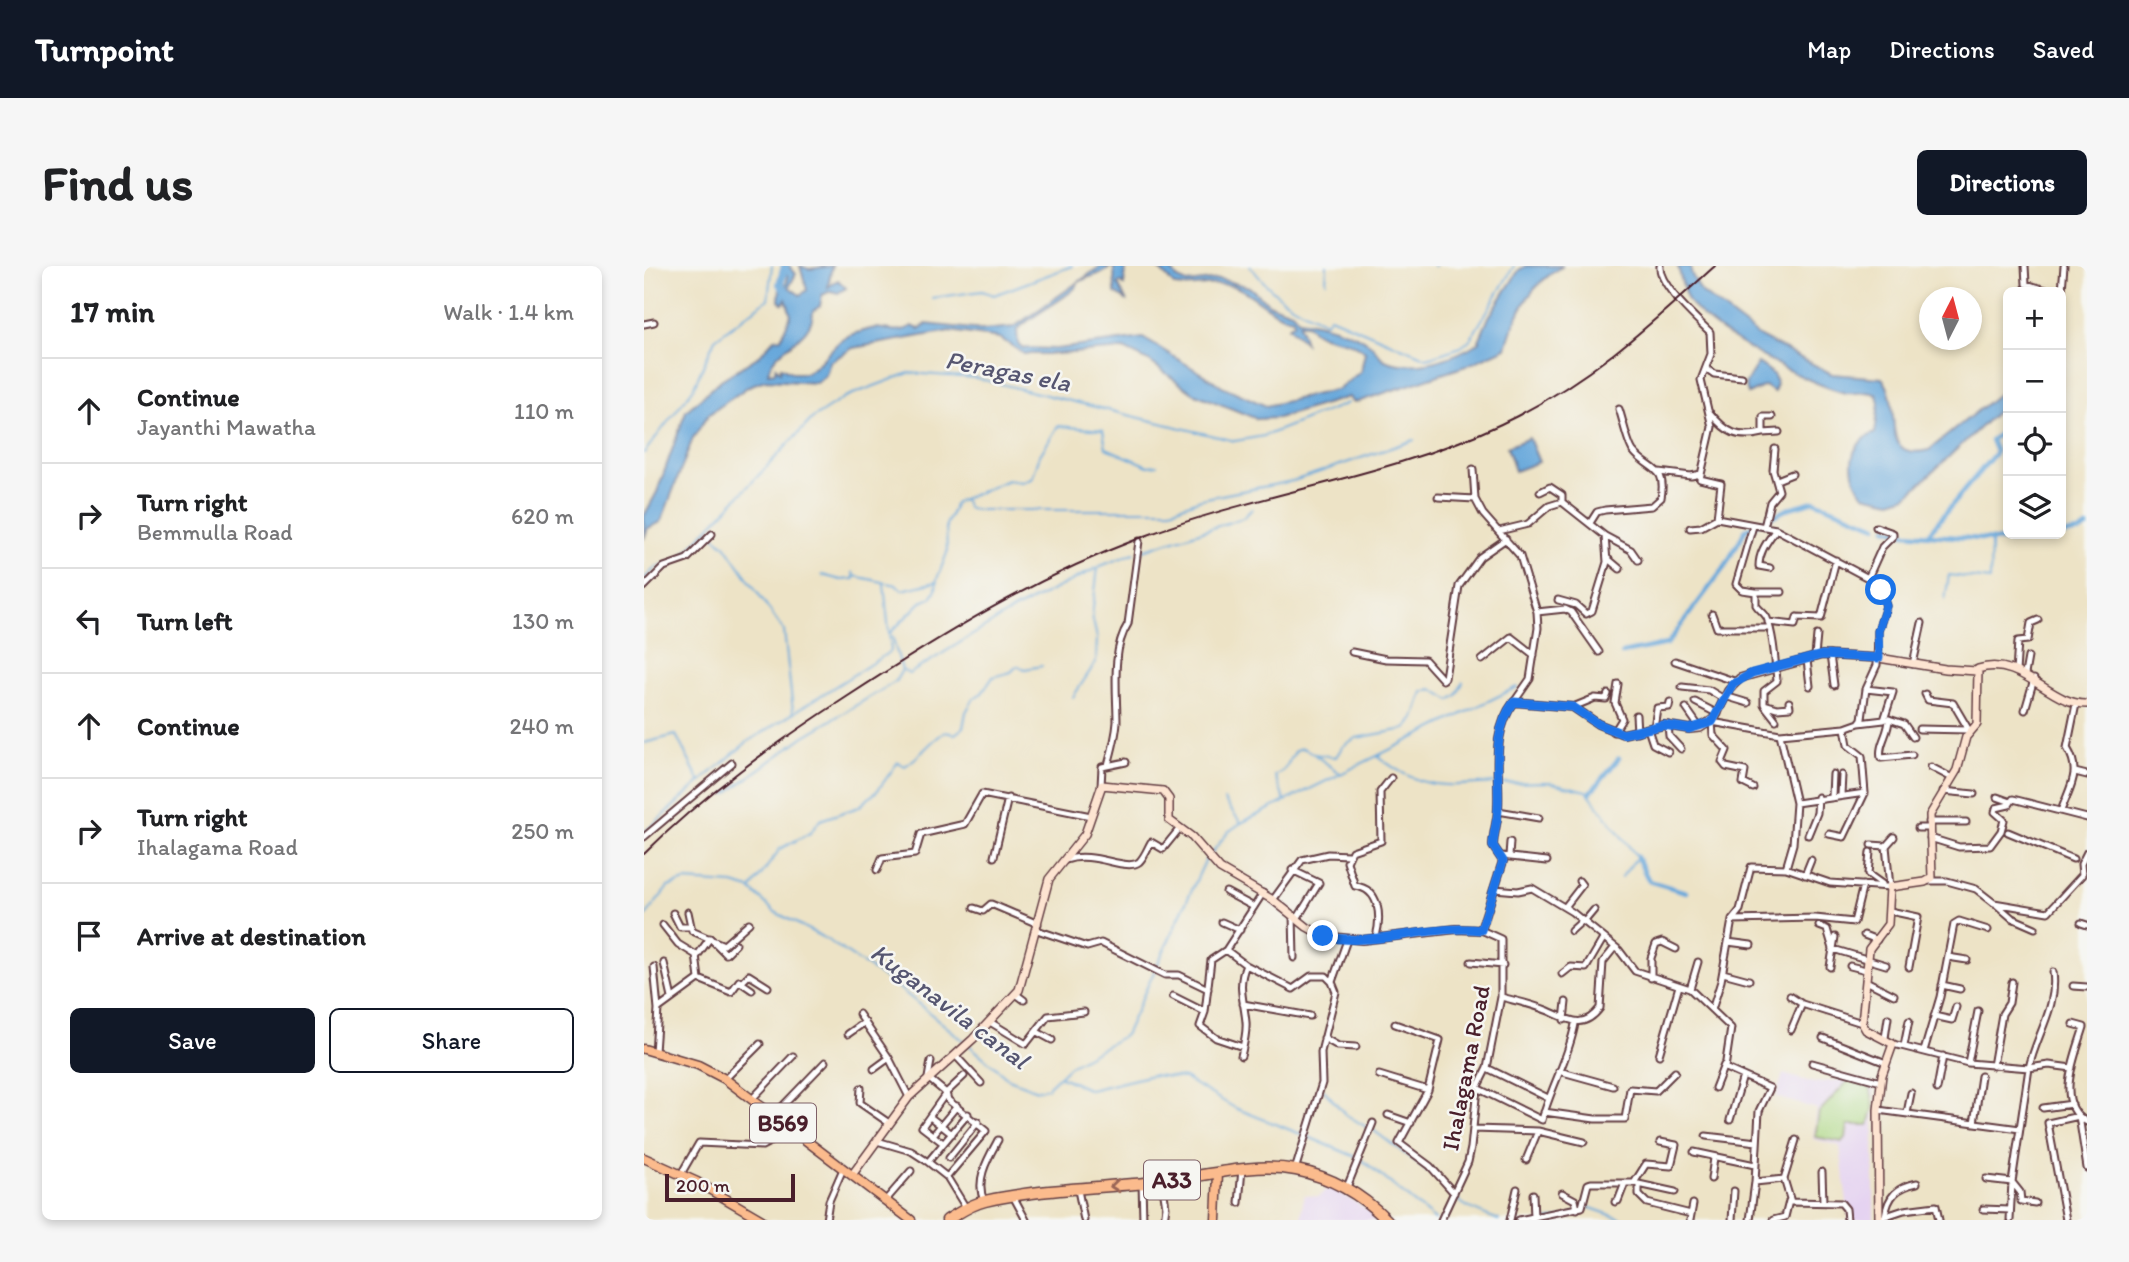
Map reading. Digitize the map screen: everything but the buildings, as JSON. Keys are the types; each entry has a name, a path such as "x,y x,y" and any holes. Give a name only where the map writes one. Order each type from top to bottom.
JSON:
{"highway":[{"name":"A33","path":"947,1220 984,1201 1242,1169 1295,1170 1346,1187 1387,1220"}],"main road":[{"name":"B569","path":"644,1049 708,1069 725,1079 911,1220"},
{"path":"644,1158 681,1174 762,1220"},
{"path":"1216,1220 1218,1173"}],"street":[{"path":"1660,266 1660,273 1669,289 1710,332 1711,354 1701,380 1712,427 1700,479 1721,484 1717,518"},
{"path":"2025,266 2026,284 2036,287"},
{"path":"2062,287 2064,266"},
{"path":"644,324 654,322"},
{"path":"1707,369 1714,374 1742,377"},
{"path":"1590,523 1597,512 1652,506 1661,498 1664,482 1659,472 1631,449 1619,409"},
{"path":"1708,411 1733,435 1742,438 1779,432"},
{"path":"1763,433 1763,417 1772,417"},
{"path":"1764,527 1770,502 1779,491 1773,470 1775,449"},
{"path":"1474,469 1475,499 1524,562 1537,612 1530,679 1500,728 1498,811 1493,846 1505,856 1547,861"},
{"path":"1659,472 1691,476 1701,474"},
{"path":"1777,480 1792,474"},
{"path":"1540,492 1550,487 1555,488 1562,495 1562,502"},
{"path":"1438,497 1475,499"},
{"path":"1499,531 1528,524 1544,509 1562,502"},
{"path":"1562,502 1605,537 1631,550 1638,560"},
{"path":"1689,528 1701,527 1717,518 1776,529 1868,578 1885,595 1886,606 1878,631 1879,658 1867,689 1859,723"},
{"path":"1753,526 1736,583 1742,590 1782,592"},
{"path":"1868,578 1882,547 1893,536 1893,533 1876,527"},
{"path":"1770,568 1759,566 1760,552 1776,529"},
{"path":"644,587 664,567 687,559 712,534"},
{"path":"1558,600 1576,605 1586,614 1592,611 1607,558 1605,537"},
{"path":"1352,652 1386,659 1425,660 1443,680 1459,586 1480,557 1506,539"},
{"path":"1108,765 1113,747 1121,635 1129,618 1139,541"},
{"path":"1607,558 1620,569"},
{"path":"1712,614 1713,625 1717,628 1795,625 1797,617 1821,618 1836,560"},
{"path":"1756,592 1756,605 1765,614 1775,647 1777,681 1764,691 1764,704 1776,720"},
{"path":"1537,612 1565,609 1571,612 1599,652"},
{"path":"2016,672 2018,640 2028,640 2031,622 2038,620"},
{"path":"1913,664 1922,623"},
{"path":"1815,656 1816,635"},
{"path":"1482,660 1510,637 1534,655"},
{"path":"1830,655 1834,685"},
{"path":"1675,661 1734,681 1815,656 1830,655 1879,658 1977,671 1989,667 2025,674 2063,701 2087,704"},
{"path":"2025,674 2028,657"},
{"path":"1807,660 1810,686"},
{"path":"1929,881 1933,875 1929,825 1943,791 1952,778 1969,731 1977,724 1977,671"},
{"path":"2025,710 2034,679"},
{"path":"1514,702 1573,707 1615,732 1637,732 1668,725 1700,728 1712,722 1718,714 1734,681"},
{"path":"1615,732 1622,719 1615,703 1618,684"},
{"path":"1682,687 1709,690 1748,703"},
{"path":"1867,689 1893,692 1887,737 1880,748 1881,758 1912,755"},
{"path":"1573,707 1595,698 1606,699 1608,694"},
{"path":"1925,694 1928,700 1952,703 1969,731"},
{"path":"1668,752 1653,744 1651,728 1657,708 1669,706 1670,702"},
{"path":"1695,702 1718,714"},
{"path":"1764,704 1780,708 1790,707 1789,702"},
{"path":"2061,811 2075,772 2076,760 2067,748 2076,704"},
{"path":"1686,708 1700,728"},
{"path":"1636,715 1637,732"},
{"path":"1712,722 1780,734 1843,728 1888,718 1903,724 1913,737"},
{"path":"1712,722 1713,735 1727,750 1722,762 1726,767 1745,771 1743,783 1753,788"},
{"path":"1668,725 1669,736 1681,749"},
{"path":"1829,834 1844,837 1865,793 1862,756 1848,745 1843,728"},
{"path":"1919,729 1969,731"},
{"path":"1780,734 1796,803 1793,844 1786,868"},
{"path":"852,1175 909,1097 956,1056 1016,994 1024,978 1049,879 1085,834 1101,786 1101,768 1126,762"},
{"path":"644,837 732,763"},
{"path":"1931,767 1952,778"},
{"path":"2075,772 2087,775"},
{"path":"1832,796 1833,774"},
{"path":"1842,775 1842,795"},
{"path":"1273,900 1292,870 1302,860 1312,856 1348,855 1381,841 1380,792 1391,778"},
{"path":"1101,786 1163,791 1169,799 1169,820 1226,873 1263,893 1316,933 1347,940 1456,929 1481,930 1510,842"},
{"path":"1943,791 1974,794"},
{"path":"1796,803 1818,797 1865,793"},
{"path":"877,870 882,858 915,854 921,834 965,824 979,795 1008,798 1091,816"},
{"path":"1808,835 1817,813 1818,797"},
{"path":"1997,797 2011,802"},
{"path":"994,857 1008,798"},
{"path":"2004,832 2004,820 1995,810 2013,799 2087,818"},
{"path":"1498,811 1539,818"},
{"path":"1917,828 1966,822"},
{"path":"1066,860 1089,856 1127,866 1134,865 1142,859 1151,842 1163,849 1180,828"},
{"path":"1930,838 1967,847 1986,847 2004,832 2021,829"},
{"path":"2004,832 2073,859"},
{"path":"1889,886 1869,877 1871,848 1886,846 1894,837"},
{"path":"1886,846 1890,911 1888,924 1869,949 1863,1023 1866,1030 1893,1044 1968,1063 2072,1068"},
{"path":"1994,903 2048,912 2082,875 2081,864 2087,852"},
{"path":"1348,855 1351,880 1355,886 1366,889 1374,899 1379,913 1376,937"},
{"path":"1805,875 1811,860"},
{"path":"1712,1010 1723,973 1732,920 1740,910 1752,866 1786,868 1838,884 1889,886 1947,881 1976,889 2012,918 2035,928"},
{"path":"1292,870 1319,883 1295,917 1294,958"},
{"path":"1565,907 1582,886 1579,881"},
{"path":"1732,920 1815,918 1854,922 1863,885"},
{"path":"1494,888 1518,891 1532,888 1565,907 1615,947 1635,971 1690,989 1731,1028 1724,1065 1715,1088"},
{"path":"1226,892 1254,907"},
{"path":"1243,1047 1202,1031 1199,1022 1205,1012 1211,960 1226,950 1263,893"},
{"path":"974,908 983,911 991,904 1037,927 1087,947 1101,943 1165,975 1179,975 1208,989"},
{"path":"1570,931 1594,910"},
{"path":"1890,911 1918,917 1909,967"},
{"path":"688,912 691,928"},
{"path":"673,913 680,927 691,928 702,937 724,945 749,923"},
{"path":"1924,1051 1942,985 1954,925 1959,921 1988,930"},
{"path":"1222,922 1240,930"},
{"path":"663,925 678,944 697,956"},
{"path":"1819,926 1827,929 1833,949 1867,965"},
{"name":"Ihalagama Road","path":"1441,1220 1468,1162 1475,1129 1477,1088 1487,1068 1502,997 1502,939 1481,930"},
{"path":"1864,935 1877,940"},
{"path":"1830,967 1835,937"},
{"path":"710,938 726,954 736,944"},
{"path":"699,979 697,956 710,938"},
{"path":"1562,974 1571,967 1586,968 1603,939"},
{"path":"1332,982 1347,940"},
{"path":"1651,978 1651,958 1656,944 1662,942 1676,949"},
{"path":"1728,942 1751,945"},
{"path":"1502,997 1545,1009 1575,1024 1595,1015 1600,1008 1603,962 1615,947"},
{"path":"1226,950 1246,965 1289,988 1297,988 1315,975 1326,976 1336,992 1324,1038 1322,1083 1295,1170"},
{"path":"1948,957 1967,960"},
{"path":"1471,962 1503,965"},
{"path":"1690,989 1698,962"},
{"path":"664,963 673,998"},
{"path":"1241,1056 1246,1020 1240,979 1246,965"},
{"path":"1850,966 1886,965"},
{"path":"654,967 658,1009 655,1052"},
{"path":"2010,1220 2012,1182 2029,1068 2033,1046 2054,999 2053,972"},
{"path":"1723,973 1749,980"},
{"path":"699,979 731,992 739,981 741,983 748,975 768,987"},
{"path":"658,1009 699,979"},
{"path":"1866,982 1894,995"},
{"path":"1993,1066 2002,1014 2009,1003 2012,982"},
{"path":"741,983 752,990"},
{"path":"1942,985 1960,989"},
{"path":"1659,1055 1679,986"},
{"path":"2073,986 2087,986"},
{"path":"1016,994 1024,1000"},
{"path":"1173,996 1205,1012"},
{"path":"1790,996 1802,1004 1863,1023"},
{"path":"1564,1020 1566,1002"},
{"path":"1243,1004 1310,1016"},
{"path":"1791,1030 1802,1004"},
{"path":"1934,1016 1952,1020 1956,1007"},
{"path":"1968,1063 1979,1011"},
{"path":"990,1022 1026,1044 1048,1016 1084,1012"},
{"path":"859,1014 889,1058 909,1097"},
{"path":"1885,1038 1888,1018"},
{"path":"1904,1046 1909,1021"},
{"path":"848,1034 865,1022"},
{"path":"1395,1024 1440,1040 1428,1090 1399,1143 1430,1166 1454,1193"},
{"path":"1477,1088 1542,1120 1548,1098 1569,1050 1575,1024"},
{"path":"2073,1024 2085,1028 2068,1084 2072,1104 2079,1116 2087,1168"},
{"path":"1037,1032 1052,1040"},
{"path":"1324,1038 1338,1046 1356,1047"},
{"path":"1823,1038 1886,1063"},
{"path":"869,1046 877,1040"},
{"path":"725,1079 760,1044"},
{"path":"1881,1218 1878,1110 1881,1082 1893,1044"},
{"path":"751,1099 793,1056"},
{"path":"956,1056 981,1083"},
{"path":"1937,1089 1942,1056"},
{"path":"874,1069 889,1058"},
{"path":"928,1078 931,1061"},
{"path":"774,1116 825,1062"},
{"path":"1812,1063 1881,1082"},
{"path":"1724,1065 1729,1070 1770,1088 1759,1111 1750,1220"},
{"path":"1487,1068 1548,1098"},
{"path":"1559,1070 1613,1086"},
{"path":"1544,1112 1595,1119 1625,1119 1630,1089 1656,1091 1675,1072"},
{"path":"943,1143 922,1127 946,1093 964,1076"},
{"path":"1378,1076 1428,1090"},
{"path":"1730,1120 1743,1076"},
{"path":"1973,1122 1981,1076"},
{"path":"928,1078 946,1093 948,1100 986,1130 947,1177"},
{"path":"862,1088 860,1103 889,1123"},
{"path":"1908,1113 1911,1093"},
{"path":"2043,1108 2072,1104"},
{"path":"933,1135 957,1106"},
{"path":"1878,1110 2020,1129"},
{"path":"928,1162 968,1114"},
{"path":"1388,1115 1412,1123"},
{"path":"2079,1116 2087,1122"},
{"path":"2066,1220 2059,1171 2047,1125 2079,1116"},
{"path":"930,1117 951,1134"},
{"path":"949,1158 978,1122"},
{"path":"1346,1187 1373,1123"},
{"path":"1475,1129 1538,1131 1584,1142"},
{"path":"681,1174 699,1143 762,1146 793,1130"},
{"path":"1526,1160 1538,1131"},
{"path":"1706,1136 1757,1142"},
{"path":"984,1201 979,1190 982,1176 998,1140"},
{"path":"1773,1220 1785,1217 1789,1201 1784,1179 1796,1140"},
{"path":"877,1141 895,1149 911,1151 928,1162 947,1177 966,1208"},
{"path":"962,1142 971,1149"},
{"path":"1660,1142 1676,1144 1671,1166 1646,1164 1637,1184 1639,1195 1647,1203 1691,1217 1693,1204"},
{"path":"1694,1152 1755,1165"},
{"path":"1711,1179 1714,1158"},
{"path":"826,1220 828,1201 843,1168"},
{"path":"1239,1203 1242,1169"},
{"path":"885,1201 911,1171"},
{"path":"1822,1172 1823,1202"},
{"path":"1755,1182 1784,1179"},
{"path":"1986,1179 2012,1182 2020,1192 2021,1201"},
{"path":"1162,1181 1166,1207 1164,1220"},
{"path":"1142,1183 1143,1220"},
{"path":"1615,1202 1620,1199 1626,1183"},
{"path":"1881,1218 1891,1196 1899,1189 1917,1183"},
{"path":"1519,1220 1577,1209 1585,1203 1588,1184 1637,1184 1675,1192"},
{"path":"1510,1220 1517,1189"},
{"path":"1078,1190 1084,1220"},
{"path":"1732,1220 1734,1191"},
{"path":"1562,1193 1575,1200 1577,1209"},
{"path":"1533,1194 1535,1219"},
{"path":"1013,1196 1026,1220"},
{"path":"2011,1200 2035,1203"},
{"path":"1789,1201 1845,1205 1847,1220"},
{"path":"1881,1218 1904,1210 1936,1206 1939,1220"},
{"path":"1983,1209 2010,1210"}],"shaded area":[{"path":"1783,1074 1814,1083 1855,1078 1874,1086 1874,1220 1849,1220 1840,1146 1813,1139 1817,1109 1776,1097"},
{"path":"1329,1186 1383,1220 1301,1220 1304,1195 1319,1197"}],"green space":[{"path":"1850,1079 1870,1087 1874,1106 1869,1125 1848,1125 1846,1138 1842,1142 1815,1137 1819,1112"}],"water":[{"path":"782,266 789,266 796,274 789,287 800,295 807,290 800,266 809,269 832,266 828,287 838,280 846,288 838,293 831,291 822,295 820,306 813,311 807,330 777,356 768,373 775,372 776,367 780,372 781,367 793,373 806,373 820,363 843,339 872,328 899,330 912,326 919,329 926,324 983,330 1014,327 1101,266 1126,266 1124,285 1120,282 1118,284 1126,300 1115,293 1114,267 1110,267 1081,281 1067,295 1024,324 1017,330 1018,344 1023,348 1056,349 1143,338 1224,387 1266,406 1339,389 1361,371 1365,352 1351,343 1320,334 1307,324 1299,324 1305,343 1288,327 1294,323 1293,319 1285,317 1236,287 1221,284 1175,286 1156,266 1168,266 1178,279 1187,283 1220,279 1249,287 1269,304 1292,312 1299,320 1346,332 1370,344 1386,361 1412,365 1447,358 1478,343 1489,317 1519,270 1526,266 1563,266 1542,281 1526,301 1514,323 1506,348 1466,366 1357,402 1352,402 1349,397 1278,418 1257,419 1193,393 1149,361 1124,349 1024,354 1000,338 950,331 853,348 830,362 826,375 817,383 765,380 749,386 708,415 693,438 661,522 648,528 644,539 644,516 657,492 686,411 721,380 759,356 774,339 781,338 791,315 786,299 783,304 779,301 780,288 786,287 788,277 785,273 780,279"},
{"path":"1678,266 1691,266 1691,273 1701,292 1760,337 1832,374 1882,378 1892,403 1897,440 1903,448 1913,452 1929,450 2003,390 2003,406 1907,496 1891,501 1864,495 1854,478 1852,460 1859,445 1875,433 1879,403 1877,395 1869,392 1846,393 1829,388 1762,356 1701,315 1689,302"},
{"path":"1758,363 1775,378 1774,392 1765,386 1748,394 1745,384"},
{"path":"1529,438 1539,462 1515,471 1507,447"}],"waterway":[{"path":"644,453 693,389 715,339 768,299 772,266"},
{"path":"785,266 780,284 788,294"},
{"path":"932,298 982,291 994,295 1072,266"},
{"path":"1250,266 1275,293 1302,311 1326,322 1330,317 1427,358 1461,347 1470,340 1514,266"},
{"path":"1326,281 1327,266"},
{"name":"Peragas ela","path":"680,558 813,418 845,397 909,373 976,378 1235,441 1264,436 1348,403"},
{"path":"890,633 921,602 931,598 936,589 947,553 946,525 956,502 1008,480 1022,482 1032,479 1040,455 1058,426 1103,430 1106,448 1148,466 1157,465"},
{"path":"1928,534 1996,452 1991,440 2003,431"},
{"path":"964,500 968,508 980,510 1171,510 1201,499 1293,481 1414,440"},
{"name":"Kuganavila canal","path":"1622,653 1667,644 1724,568 1746,529 1790,508 1814,501 1877,526"},
{"path":"1140,551 1243,518 1252,509"},
{"name":"Kuganavila canal","path":"1886,528 1906,533 2026,541 2079,532 2087,527"},
{"path":"707,531 725,545 784,631 793,711"},
{"path":"1945,600 1949,575 1990,580 1991,540"},
{"path":"1073,697 1096,662 1097,638 1092,616 1098,567 1134,553"},
{"name":"Peragas ela","path":"644,579 656,567 675,561"},
{"path":"904,671 909,674 1013,610 1097,568"},
{"path":"822,575 841,580 854,579 853,572"},
{"path":"854,576 897,585 902,590 936,582"},
{"path":"644,743 676,735 700,782 746,743 891,651 884,584"},
{"path":"726,794 803,737 895,682 902,670 892,636"},
{"path":"751,889 780,849 810,833 820,820 859,807 878,790 898,762 905,766 945,732 955,734 963,728 966,712 974,698 982,693 993,677 1011,672 1017,666 1025,669 1042,666"},
{"path":"1313,754 1336,757 1343,746 1356,738 1405,729 1414,718 1423,692 1432,689 1450,700 1457,695 1463,682"},
{"path":"1224,800 1241,823 1517,687"},
{"path":"1285,801 1275,776 1284,770 1296,750 1303,748 1312,753"},
{"path":"1316,756 1340,773"},
{"path":"1379,757 1408,776 1434,784 1495,783"},
{"path":"1590,793 1619,758"},
{"path":"644,833 700,782"},
{"path":"1501,783 1548,782 1587,791 1637,857 1621,878"},
{"path":"1210,855 1228,832 1241,823"},
{"path":"1637,857 1649,881 1686,892"},
{"name":"Kuganavila canal","path":"969,1045 1009,1079 1037,1090 1047,1088 1070,1066 1125,1035 1206,859"},
{"name":"Kuganavila canal","path":"644,918 668,887 685,881 733,884 750,889 775,912 826,939 899,988 964,1041"},
{"path":"1061,1077 1090,1090 1152,1075 1184,1078 1235,1108 1303,1135"},
{"path":"1323,1089 1345,1114 1368,1128"},
{"path":"1304,1132 1313,1104"},
{"path":"1373,1130 1436,1177"},
{"path":"1306,1136 1356,1157"},
{"path":"1361,1159 1435,1220"},
{"path":"1442,1184 1460,1202 1499,1220"},
{"path":"1547,1220 1566,1217 1588,1207 1625,1220"}],"railway":[{"path":"644,854 691,810 766,752 882,674 990,608 1065,570 1145,536 1234,507 1414,458 1501,424 1588,373 1640,333 1715,266"}],"route":[{"path":"1323,936 1362,940 1456,929 1481,930 1503,865 1503,858 1493,846 1498,811 1497,756 1500,728 1514,702 1573,707 1598,724 1623,734 1664,725 1700,728 1712,722 1718,714 1734,681 1752,673 1822,655 1879,658 1878,631 1886,606 1885,595 1881,590"}]}
